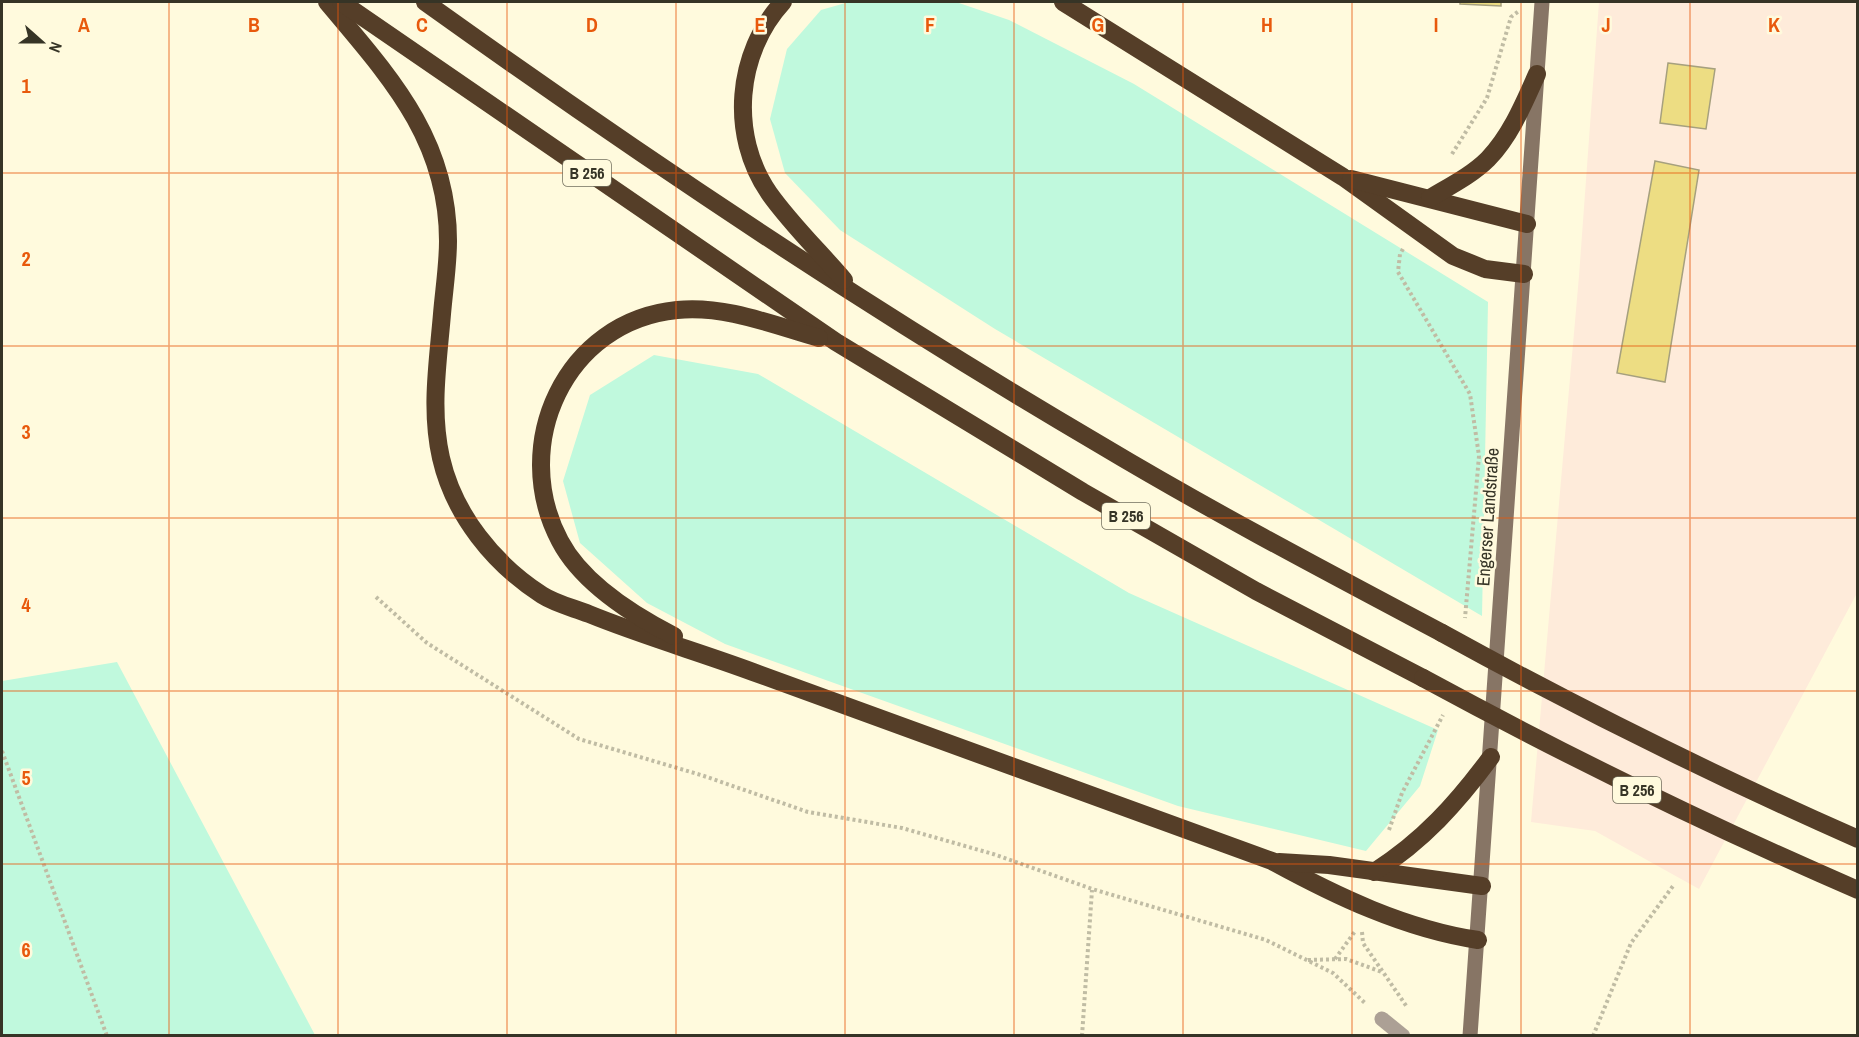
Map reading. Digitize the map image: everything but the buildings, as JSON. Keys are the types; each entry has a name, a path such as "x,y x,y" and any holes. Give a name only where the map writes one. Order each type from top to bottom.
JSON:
{"highway":[{"path":"327,2 394,82 413,111 439,174 448,242 435,393 435,428 442,462 454,495 471,526 492,553 517,578 546,597 611,623 732,664 1272,861 1323,889 1363,905 1439,932 1478,940"},
{"name":"B 256","path":"341,2 836,342 1083,492 1256,591 1576,760 1731,836 1857,890"},
{"name":"B 256","path":"425,2 553,93 859,298 1099,444 1283,548 1591,715 1745,790 1857,839"},
{"path":"783,2 772,14 756,42 746,71 742,103 745,135 754,165 769,193 859,298"},
{"path":"1063,2 1343,177 1416,231 1471,265 1524,274"},
{"path":"1431,198 1468,176 1488,159 1506,135 1537,74"},
{"path":"1343,177 1527,224"},
{"path":"732,664 630,611 579,567 561,543 548,515 541,485 540,454 545,424 555,395 572,369 586,354 618,329 646,316 676,310 706,309 741,315 836,342"},
{"path":"1374,872 1413,845 1434,826 1491,757"},
{"path":"1272,861 1482,886"}],"main road":[{"name":"Engerser Landstraße","path":"1470,1035 1542,2"}],"lane":[{"path":"1382,1018 1403,1035"}],"path":[{"path":"1451,158 1487,98 1511,17 1525,7"},
{"path":"1416,231 1400,254 1398,272 1470,394 1479,456 1465,621"},
{"path":"376,597 427,643 579,739 701,775 808,812 902,828 970,848 1092,890 1266,940 1333,973 1382,1018"},
{"path":"1374,872 1402,794 1444,713"},
{"path":"2,751 107,1035"},
{"path":"1593,1035 1631,943 1673,886"},
{"path":"1082,1035 1092,890"},
{"path":"1335,959 1362,922 1363,943 1408,1008"},
{"path":"1307,960 1346,959 1383,972"}],"shaded area":[{"path":"1599,2 1857,2 1857,593 1699,889 1595,831 1531,822 1579,276"}],"green space":[{"path":"849,2 956,2 1009,20 1134,84 1488,302 1482,616 995,329 840,230 785,173 770,119 787,49 821,10"},
{"path":"654,355 758,374 1129,593 1438,730 1420,786 1366,851 1178,806 725,644 647,603 580,543 563,481 590,395"},
{"path":"117,662 315,1035 2,1035 2,681"}]}
